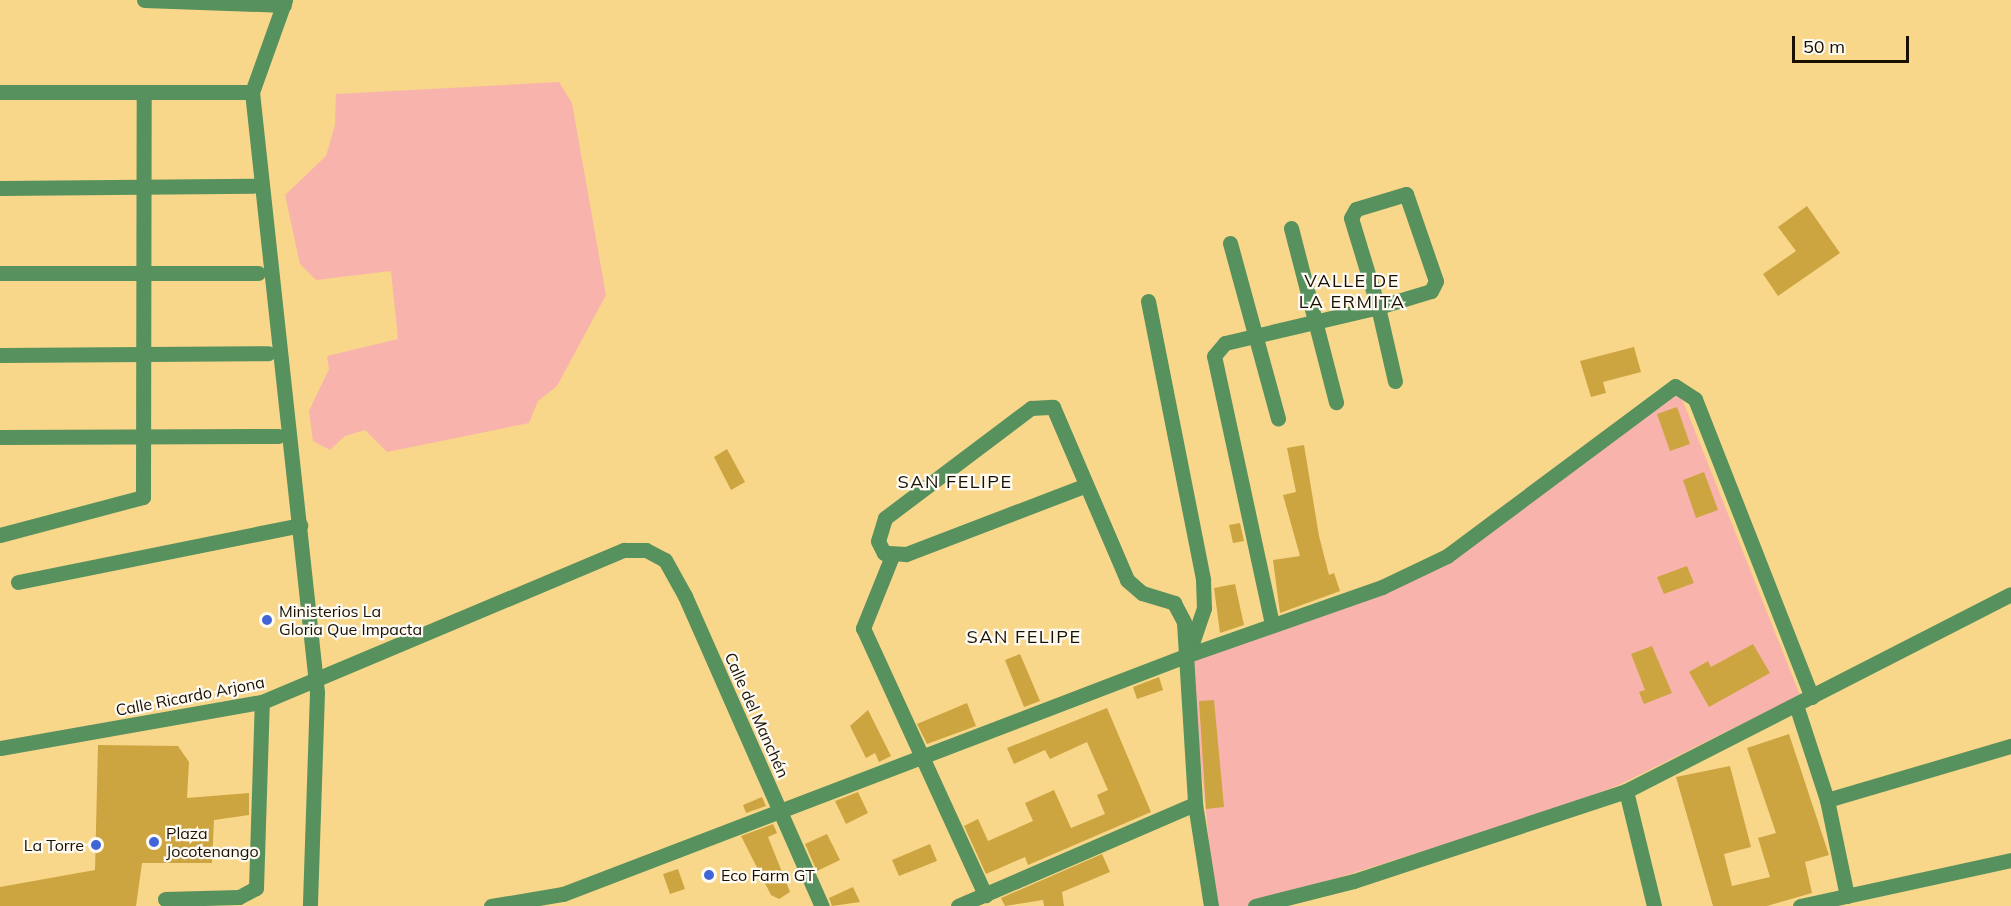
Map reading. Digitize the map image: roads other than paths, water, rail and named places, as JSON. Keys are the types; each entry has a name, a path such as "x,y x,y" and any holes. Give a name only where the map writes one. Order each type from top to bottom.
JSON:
{"street":[{"path":"144,0 284,3 252,92 316,680 310,906"},
{"path":"0,92 252,92"},
{"path":"0,535 143,497 144,93"},
{"path":"0,188 253,186"},
{"path":"1272,624 1214,367 1217,348 1255,336 1378,307 1431,291 1436,281 1406,194 1351,213 1378,307 1395,381"},
{"path":"1291,228 1313,322 1336,402"},
{"path":"1230,243 1278,419"},
{"path":"0,273 258,273"},
{"path":"1148,301 1203,580 1204,608 1188,655"},
{"path":"0,355 268,353"},
{"path":"491,906 563,894 1188,655 1382,587 1447,556 1675,386 1695,399 1812,697"},
{"path":"892,556 878,541 885,518 1031,408 1043,404 1057,412 1084,486 1102,513 1126,580 1179,609 1188,655 1195,804 1211,906"},
{"path":"0,437 278,436"},
{"path":"985,895 863,628 892,556 1084,486"},
{"path":"18,582 300,525"},
{"name":"Calle Ricardo Arjona","path":"0,748 262,702 624,550 646,550"},
{"name":"Calle del Manchén","path":"646,550 665,560 685,596 822,906"},
{"path":"1255,906 1354,881 1626,790 2011,594"},
{"path":"165,899 239,897 256,888 262,702"},
{"path":"1796,705 1827,800 1847,896"},
{"path":"1827,800 2011,746"},
{"path":"1626,790 1654,906"},
{"path":"958,906 1195,804"},
{"path":"1800,906 2011,860"}],"place":[{"name":"Ministerios La Gloria Que Impacta","path":"267,620"},
{"name":"Plaza Jocotenango","path":"154,842"},
{"name":"La Torre","path":"96,845"},
{"name":"Eco Farm GT","path":"709,875"}],"district":[{"name":"VALLE DE LA ERMITA","path":"1352,292"},
{"name":"SAN FELIPE","path":"955,482"},
{"name":"SAN FELIPE","path":"1024,637"}]}
